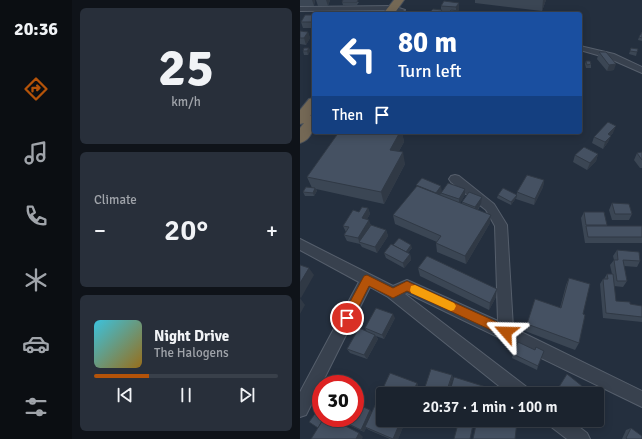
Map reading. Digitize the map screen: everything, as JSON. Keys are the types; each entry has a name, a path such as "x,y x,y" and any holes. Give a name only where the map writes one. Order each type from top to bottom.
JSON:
{"highway":[{"path":"396,9 409,0"},
{"path":"300,119 312,104"},
{"path":"300,138 312,123"}],"street":[{"path":"300,9 396,9"},
{"path":"582,49 611,56 642,70"},
{"path":"455,179 490,207 501,225 506,332"},
{"path":"300,244 393,293 513,387"},
{"path":"300,409 367,279"},
{"path":"393,293 407,286 506,332 642,399"},
{"path":"565,427 581,439"}],"building":[{"path":"343,0 358,0 357,2 342,2"},
{"path":"444,1 459,3 456,7 441,6"},
{"path":"433,9 442,10 440,12 430,12"},
{"path":"451,10 459,11 458,12 450,12"},
{"path":"305,15 312,15 312,22 301,22"},
{"path":"300,31 308,32 304,38 300,38"},
{"path":"304,48 309,48 307,51 303,51"},
{"path":"631,48 638,49 637,52 630,51"},
{"path":"599,52 606,52 616,64 609,65"},
{"path":"586,61 590,61 591,64 587,65"},
{"path":"608,122 616,126 608,134 611,136 605,142 594,137"},
{"path":"338,134 399,134 390,150 403,152 381,192 307,177"},
{"path":"584,147 598,154 590,163 575,155"},
{"path":"642,152 642,160 637,153"},
{"path":"527,175 544,180 535,199 517,192"},
{"path":"422,178 441,186 436,193 416,185"},
{"path":"448,183 465,189 459,199 441,193"},
{"path":"417,186 491,215 465,256 436,243 441,236 393,215"},
{"path":"306,187 315,188 313,193 303,192"},
{"path":"503,188 517,195 511,202 498,195"},
{"path":"469,192 482,197 475,207 462,202"},
{"path":"612,203 629,204 632,214 615,214"},
{"path":"362,207 368,208 362,218 369,220 358,238 344,235 349,227 343,226 353,210 359,212"},
{"path":"584,212 604,212 607,225 586,225"},
{"path":"371,225 386,230 375,247 359,242"},
{"path":"586,226 642,226 642,237 588,237"},
{"path":"399,238 411,245 406,252 393,245"},
{"path":"391,244 410,254 403,263 384,253"},
{"path":"617,250 639,252 640,261 623,260 627,281 617,281 614,260 618,260"},
{"path":"427,256 497,289 490,303 418,268"},
{"path":"300,265 309,268 300,283"},
{"path":"607,274 613,274 616,301 630,302 630,304 642,306 642,317 606,313 603,279 608,279"},
{"path":"569,278 590,284 583,314 585,315 579,343 527,324 535,299 561,308"},
{"path":"376,308 393,314 382,335 365,328"},
{"path":"359,328 375,335 364,355 347,349"},
{"path":"518,342 535,350 536,347 544,351 538,366 513,354"},
{"path":"431,369 452,375 448,387 425,387"},
{"path":"390,373 417,383 415,387 384,387"},
{"path":"567,374 582,386 581,387 559,387"},
{"path":"454,377 486,387 451,387"},
{"path":"376,403 376,427 398,427 393,439 365,427"},
{"path":"364,407 370,410 364,423"},
{"path":"318,427 347,427 359,433 356,439 311,439"},
{"path":"355,427 362,427 361,430"},
{"path":"457,427 473,427 470,439 454,439"},
{"path":"476,427 516,427 515,439 473,439"},
{"path":"631,428 642,436 642,439 626,438"}],"slow traffic":[{"path":"415,290 451,306"}],"route":[{"path":"347,318 367,279 393,293 407,286 506,332"}]}
